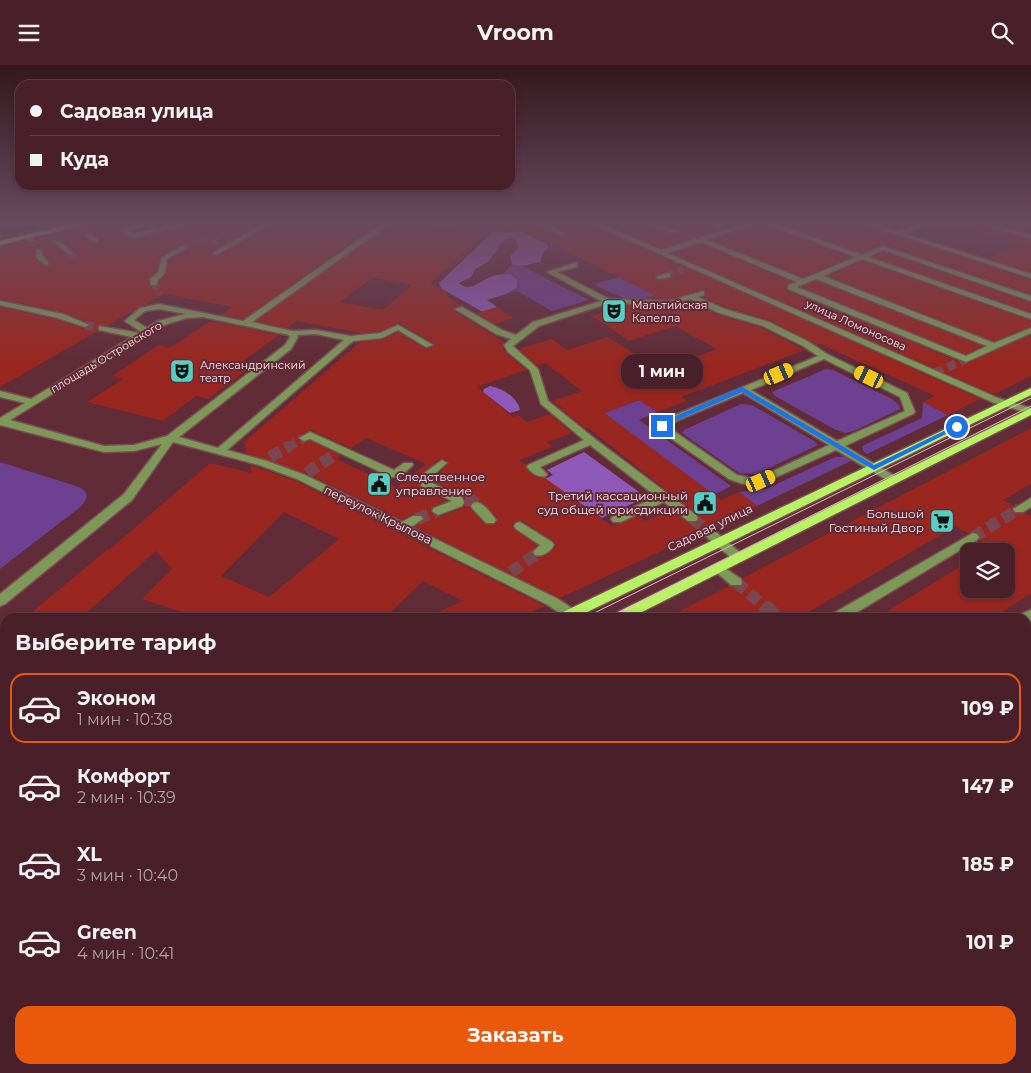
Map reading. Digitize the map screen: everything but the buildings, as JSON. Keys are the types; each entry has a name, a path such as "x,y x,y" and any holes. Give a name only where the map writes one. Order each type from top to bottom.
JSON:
{"main road":[{"name":"Садовая улица","path":"578,613 1031,391"},
{"path":"628,613 1031,411"}],"street":[{"path":"154,283 154,279 161,273 162,269"},
{"path":"244,323 321,269"},
{"path":"561,269 551,272 608,301"},
{"name":"улица Ломоносова","path":"690,269 1006,403 1031,411"},
{"path":"772,269 804,282"},
{"path":"836,269 791,287 966,359 1031,330"},
{"path":"896,269 1031,317"},
{"path":"942,269 1031,299"},
{"path":"1009,269 1031,276"},
{"path":"1015,271 1020,269"},
{"path":"818,277 994,347"},
{"path":"692,518 591,441 544,402 534,369 508,347 510,342 516,337 536,324 608,301 670,303 701,293"},
{"path":"690,297 722,311 766,324 806,344 824,356 904,395 910,412 761,481 750,482 732,477 663,429 663,424 742,389 824,356"},
{"path":"144,334 130,321 161,302 203,315"},
{"path":"0,303 60,316 85,325"},
{"path":"459,309 499,332 516,337"},
{"name":"площадь Островского","path":"0,601 128,497 171,438 288,347 294,337 292,333 203,315 172,319 161,323 1,422"},
{"path":"292,333 316,332 351,339 382,335 398,327 429,345"},
{"path":"102,328 144,334"},
{"path":"220,451 351,339"},
{"path":"742,389 894,480"},
{"path":"0,394 33,402"},
{"name":"площадь Островского","path":"1,422 104,449 134,448 171,438"},
{"path":"304,438 310,435 337,452 395,475 408,465"},
{"name":"переулок Крылова","path":"171,438 220,451 266,460 282,475 304,475 402,527 508,575 552,602 565,613"},
{"path":"542,474 532,467 591,441"},
{"path":"438,511 461,500 425,484 424,477 442,463"},
{"path":"617,519 665,497"},
{"path":"1019,509 1031,502"},
{"path":"477,506 490,520"},
{"path":"402,527 418,519"},
{"path":"520,526 548,545 539,552"},
{"path":"706,530 739,558"},
{"path":"846,613 973,537"},
{"path":"719,568 736,582"}],"shaded area":[{"path":"454,269 475,269 471,277 459,283 467,287 476,285 495,275 510,274 517,280 517,287 506,294 487,300 497,307 483,312 442,289 439,283"},
{"path":"507,269 528,269 589,300 552,311 517,291 506,294 517,287 502,275"},
{"path":"619,277 657,296 640,300 624,298 594,284"},
{"path":"826,369 833,370 892,399 899,405 900,409 854,431 845,433 834,429 775,396 772,392"},
{"path":"490,386 512,397 520,410 510,413 483,392 484,389"},
{"path":"639,400 657,412 639,420 731,486 714,495 604,413"},
{"path":"923,402 948,415 867,454 863,451 862,446 922,418"},
{"path":"741,404 752,405 818,445 757,474 739,473 682,433 684,430"},
{"path":"584,452 646,497 602,518 545,479 553,475 547,470"},
{"path":"835,457 846,457 853,460 757,506 739,492 766,489"},
{"path":"0,462 79,487 83,489 86,497 84,503 79,508 0,569"}],"tunnel":[{"path":"667,275 684,269"},
{"path":"154,283 161,294"},
{"path":"85,325 102,328"},
{"path":"935,373 966,359"},
{"path":"288,447 304,438"},
{"path":"270,457 290,446"},
{"path":"307,473 334,455"},
{"path":"465,500 472,500 477,506"},
{"path":"973,537 1019,509"},
{"path":"417,519 438,511"},
{"path":"692,518 706,530"},
{"path":"511,572 539,552"},
{"path":"736,582 765,607"},
{"path":"764,606 772,613"}],"tram line":[{"path":"594,613 1031,398"},
{"path":"617,613 1031,406"}],"place":[{"name":"Мальтийская Капелла","path":"614,311"},
{"name":"Александринский театр","path":"182,371"},
{"name":"Следственное управление","path":"379,484"},
{"name":"Третий кассационный суд общей юрисдикции","path":"705,503"},
{"name":"Большой Гостиный Двор","path":"942,521"}],"route":[{"path":"662,426 666,422 742,389 874,467 957,427"}]}
